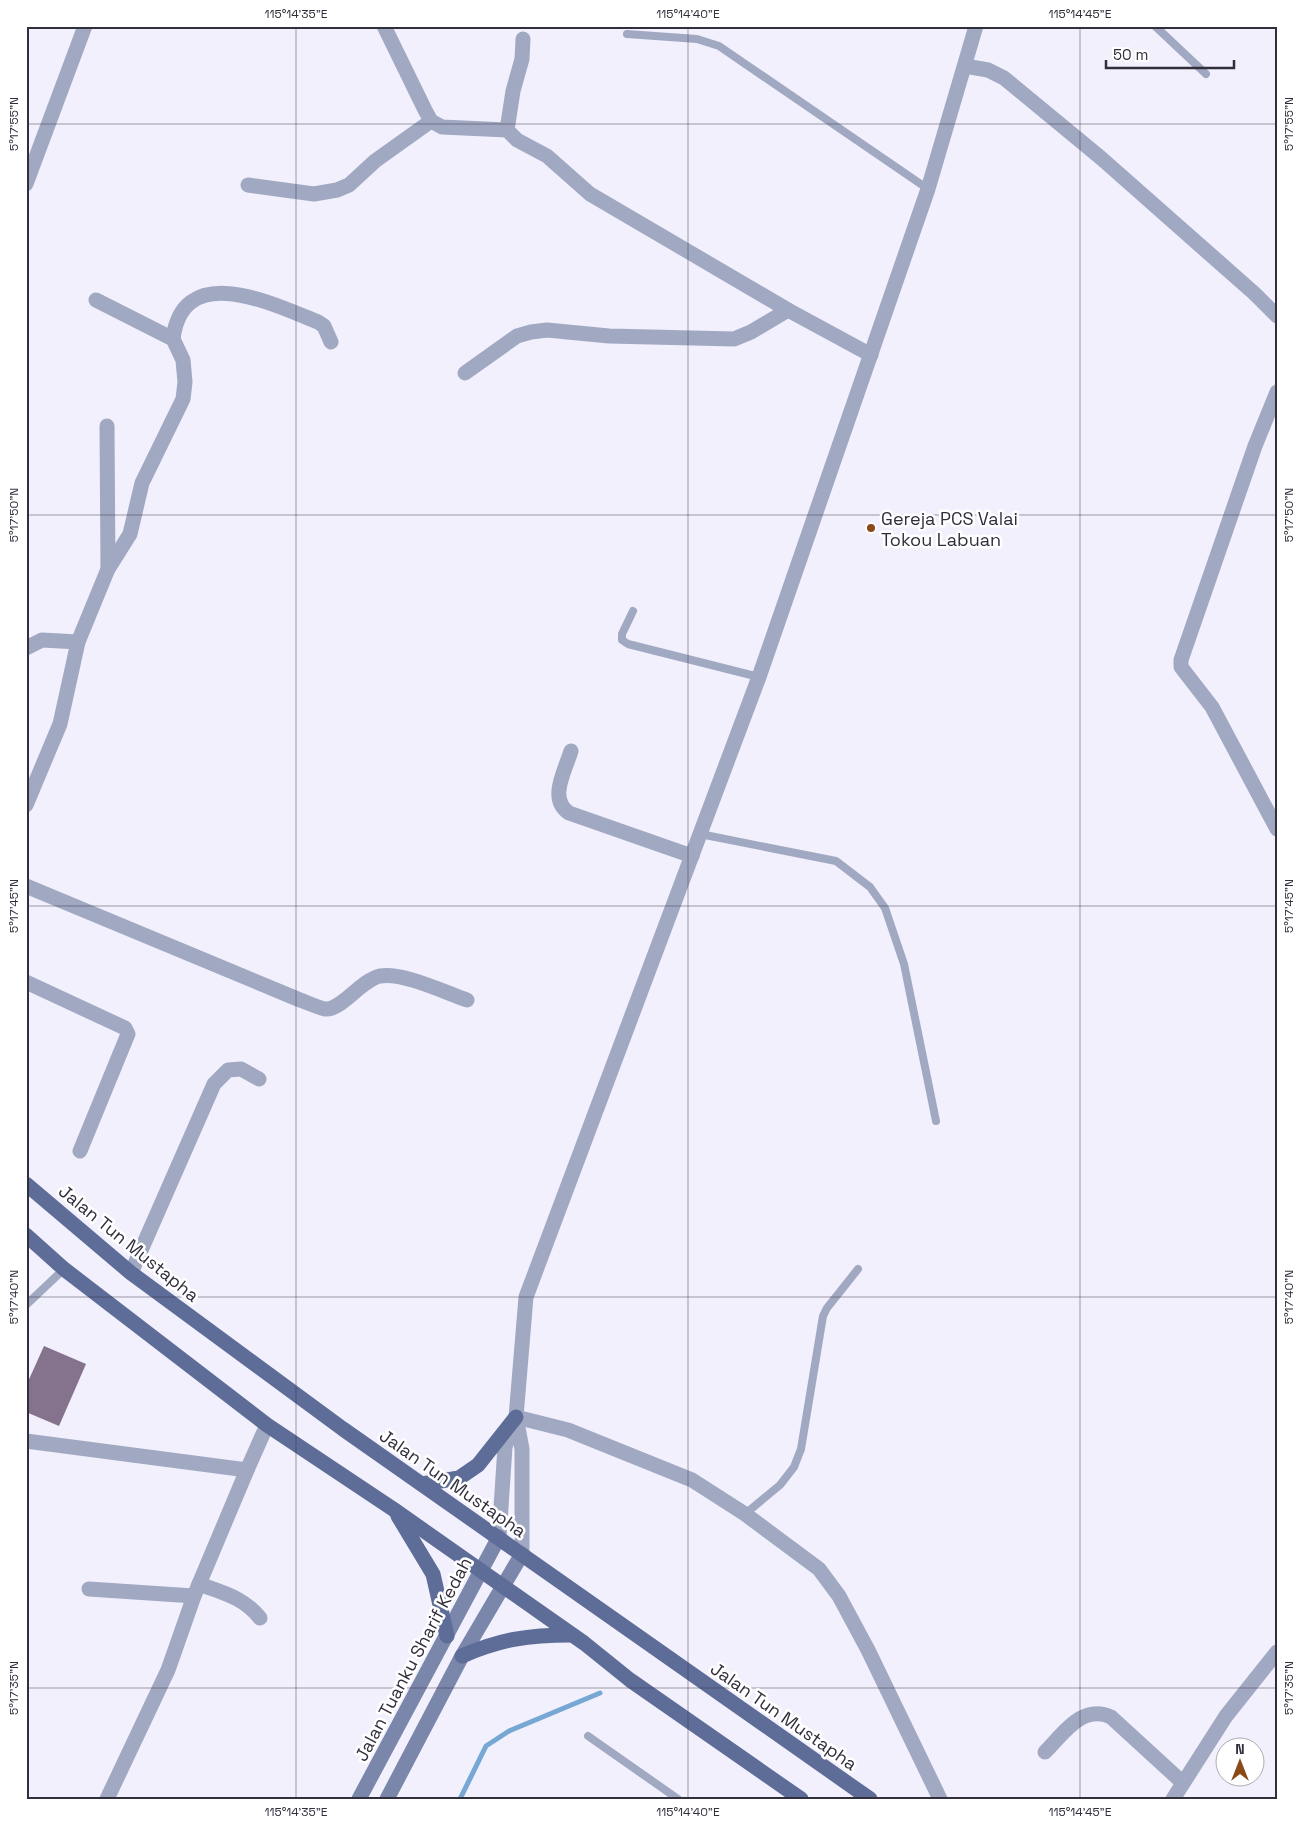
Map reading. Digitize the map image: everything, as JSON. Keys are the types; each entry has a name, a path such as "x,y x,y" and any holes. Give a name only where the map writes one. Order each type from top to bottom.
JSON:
{"main road":[{"name":"Jalan Tun Mustapha","path":"26,1184 131,1273 343,1429 870,1799"},
{"path":"26,1235 64,1269 266,1425 393,1509 480,1572 584,1643 630,1680 797,1798"},
{"path":"422,1484 459,1478 478,1465 516,1416"},
{"path":"393,1509 433,1574 447,1636"},
{"name":"Jalan Tuanku Sharif Kedah","path":"359,1799 499,1537"},
{"path":"387,1799 462,1656 504,1588 522,1554"},
{"path":"462,1656 507,1639 534,1635 571,1635"}],"street":[{"path":"26,184 85,26"},
{"path":"384,26 431,121 442,127 507,130 517,140 547,156 590,194 788,310 871,355"},
{"path":"499,1537 505,1447 516,1416 526,1298 758,677 928,189 976,26"},
{"path":"507,130 513,91 522,59 523,39"},
{"path":"965,66 988,70 1004,78 1058,121 1255,294 1277,316"},
{"path":"248,184 314,194 337,190 349,184 375,161 431,121"},
{"path":"26,805 60,724 78,642 108,569 130,534 142,483 183,398 185,382 183,360 173,339 174,326 186,307 203,296 232,293 248,295 318,322 324,326 331,342"},
{"path":"96,300 173,339"},
{"path":"465,373 518,336 531,332 547,330 609,336 734,339 751,332 788,310"},
{"path":"1277,392 1255,446 1180,660 1180,667 1212,707 1277,829"},
{"path":"107,426 108,569"},
{"path":"26,648 42,640 78,642"},
{"path":"570,751 558,793 563,809 569,813 692,856"},
{"path":"26,886 300,1000 327,1009 336,1006 369,979 395,975 468,1000"},
{"path":"26,982 125,1028 128,1034 80,1151"},
{"path":"131,1273 214,1084 228,1070 240,1069 260,1079"},
{"path":"516,1416 568,1430 692,1480 745,1514 819,1569 839,1596 868,1650 940,1799"},
{"path":"516,1416 522,1449 522,1554"},
{"path":"107,1799 168,1670 196,1590 266,1425"},
{"path":"26,1441 247,1470"},
{"path":"89,1589 196,1590 237,1598 250,1606 260,1618"},
{"path":"1173,1799 1182,1782 1226,1716 1277,1652"},
{"path":"1045,1752 1077,1719 1088,1713 1101,1712 1110,1717 1182,1782"}],"lane":[{"path":"1155,26 1206,74"},
{"path":"627,34 697,39 719,46 928,189"},
{"path":"633,611 622,634 622,640 628,644 758,677"},
{"path":"700,834 836,861 870,887 885,908 904,964 936,1121"},
{"path":"26,1305 64,1269"},
{"path":"745,1514 780,1485 794,1467 806,1429 823,1316 858,1269"},
{"path":"588,1736 678,1799"}],"building":[{"path":"44,1346 86,1364 59,1426 26,1412 26,1386"}],"waterway":[{"path":"460,1799 486,1746 509,1731 600,1693"}],"place":[{"name":"Gereja PCS Valai Tokou Labuan","path":"871,528"}]}
